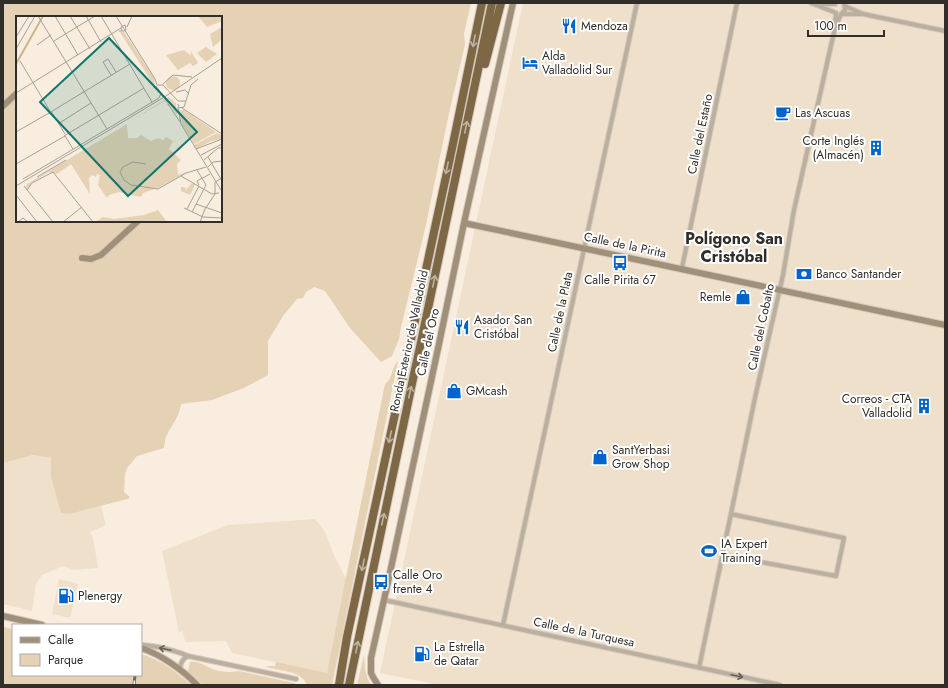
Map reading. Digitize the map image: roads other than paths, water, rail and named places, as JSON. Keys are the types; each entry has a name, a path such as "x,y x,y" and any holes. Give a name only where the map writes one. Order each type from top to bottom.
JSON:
{"highway":[{"name":"Ronda Exterior de Valladolid","path":"339,685 347,637 482,3"},
{"name":"Ronda Exterior de Valladolid","path":"349,685 492,3"},
{"path":"472,98 481,76 501,3"}],"street":[{"name":"Calle del Oro","path":"378,685 371,673 371,658 464,223 513,3"},
{"name":"Calle de la Plata","path":"503,625 637,3"},
{"name":"Calle del Estaño","path":"682,268 737,3"},
{"path":"813,3 836,4"},
{"path":"813,3 835,13 863,14 945,31"},
{"name":"Calle del Cobalto","path":"836,4 833,8 835,13 836,28"},
{"path":"844,4 863,14"},
{"name":"Calle del Cobalto","path":"699,668 756,393 780,289 794,210 836,28 845,10 844,4"},
{"path":"3,106 16,93"},
{"path":"82,258 91,259 101,255 137,222"},
{"name":"Calle de la Pirita","path":"464,223 682,268 945,325"},
{"path":"723,555 836,576 844,538 731,514"},
{"name":"Calle de la Turquesa","path":"384,600 780,685"},
{"path":"3,616 38,624"},
{"path":"142,646 180,652 188,656 296,679"},
{"path":"142,647 163,658 197,685"},
{"path":"180,670 182,660 188,656"}],"railway":[{"path":"134,685 135,676"}],"place":[{"name":"Mendoza","path":"569,26"},
{"name":"Alda Valladolid Sur","path":"530,63"},
{"name":"Las Ascuas","path":"783,113"},
{"name":"Corte Inglés (Almacén)","path":"876,148"},
{"name":"Calle Pirita 67","path":"620,263"},
{"name":"Banco Santander","path":"804,274"},
{"name":"Remle","path":"743,297"},
{"name":"Asador San Cristóbal","path":"462,327"},
{"name":"GMcash","path":"454,391"},
{"name":"Correos - CTA Valladolid","path":"924,406"},
{"name":"SantYerbasi Grow Shop","path":"600,457"},
{"name":"IA Expert Training","path":"709,551"},
{"name":"Calle Oro frente 4","path":"381,582"},
{"name":"Plenergy","path":"66,596"},
{"name":"La Estrella de Qatar","path":"422,654"}],"district":[{"name":"Polígono San Cristóbal","path":"734,247"}]}
